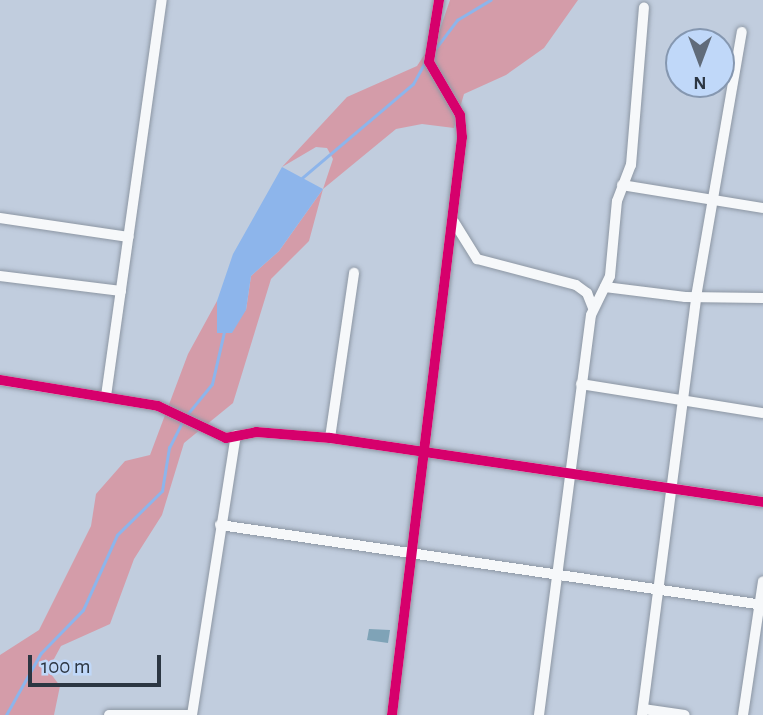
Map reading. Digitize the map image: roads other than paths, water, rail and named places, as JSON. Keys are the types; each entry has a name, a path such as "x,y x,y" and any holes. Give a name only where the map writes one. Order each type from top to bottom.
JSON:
{"street":[{"path":"106,396 162,0"},
{"path":"392,715 414,554 462,125 429,62 439,0"},
{"path":"539,715 593,308 605,287 622,185 631,159 631,125 643,8"},
{"path":"685,715 643,712 696,297 742,32"},
{"path":"622,185 763,208"},
{"path":"0,218 129,237"},
{"path":"453,221 477,259 576,285 587,293 593,308"},
{"path":"330,438 354,273"},
{"path":"0,275 121,291"},
{"path":"605,287 696,297 763,298"},
{"path":"0,380 158,406 216,437 236,435 330,438 763,502"},
{"path":"581,384 763,412"},
{"path":"109,715 192,715 236,435"},
{"path":"220,525 762,604"},
{"path":"743,715 762,604 763,581"}],"water":[{"path":"282,167 323,189 279,251 251,276 246,310 232,333 217,333 217,301 233,254"}],"waterway":[{"path":"436,48 457,20 490,0"},
{"path":"302,178 413,84 425,62"},
{"path":"186,416 212,384 224,332"},
{"path":"6,715 41,653 83,610 117,535 162,491 169,448 183,421"}]}
